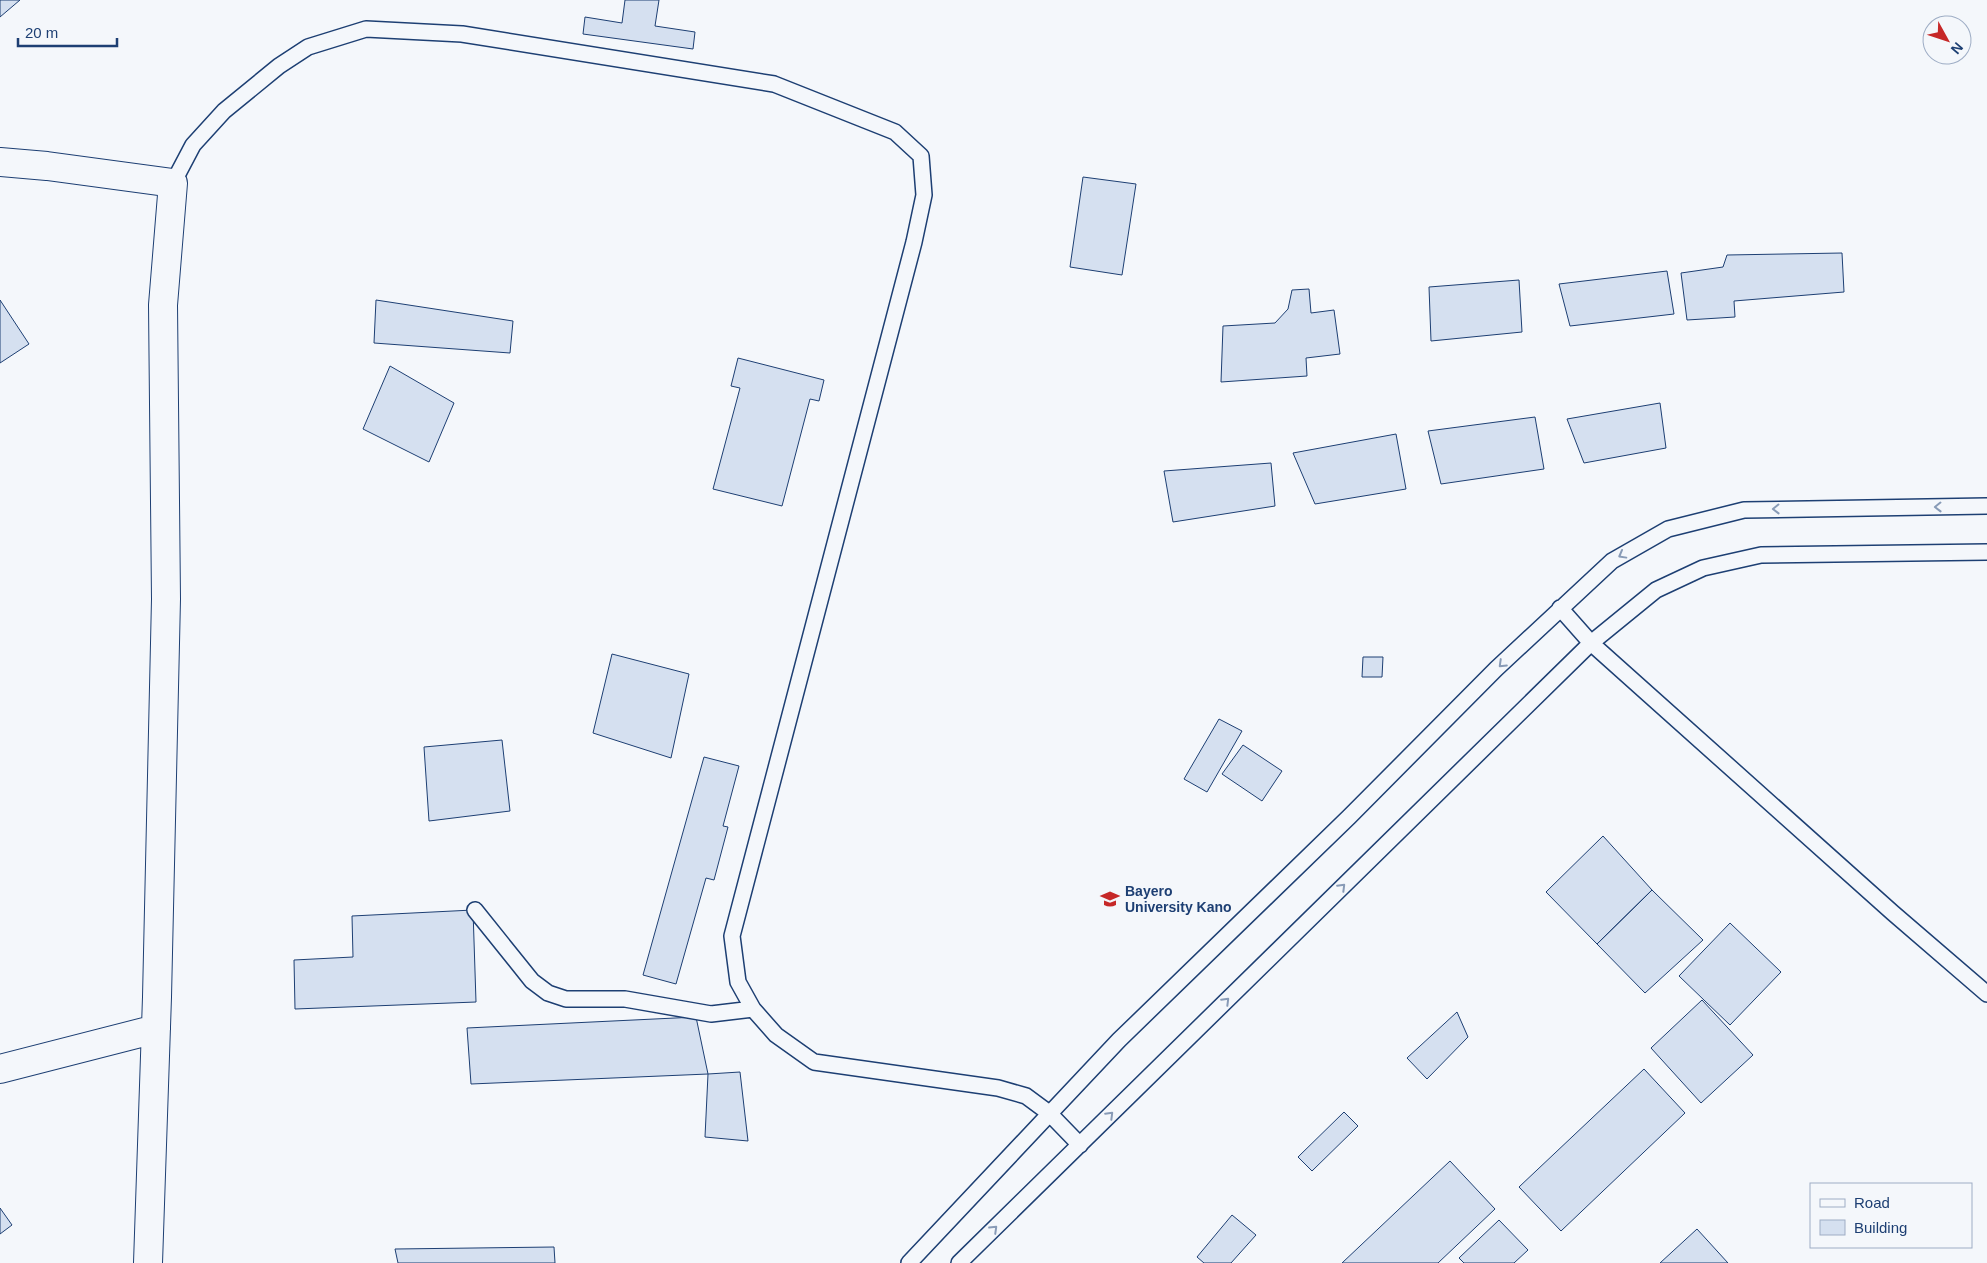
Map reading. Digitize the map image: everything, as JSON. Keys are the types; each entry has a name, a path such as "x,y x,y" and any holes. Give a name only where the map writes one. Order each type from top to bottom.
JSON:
{"street":[{"path":"0,162 47,166 173,183 163,305 166,599 156,1029 148,1263"},
{"path":"0,1069 156,1029"}],"lane":[{"path":"173,183 193,145 224,111 279,66 308,47 366,29 462,34 774,84 895,132 921,156 924,195 914,242 732,936 738,982 753,1010 776,1035 814,1062 998,1088 1026,1096 1049,1113 1080,1145"},
{"path":"909,1263 1119,1040 1560,608 1612,561 1668,529 1744,510 1987,506"},
{"path":"960,1263 1591,644 1656,590 1703,568 1761,555 1987,552"},
{"path":"1560,608 1591,644 1893,913 1987,994"},
{"path":"476,910 532,981 548,992 566,999 625,999 711,1014 753,1010"}],"building":[{"path":"0,0 20,0 0,17"},
{"path":"625,0 659,0 655,26 695,32 693,49 583,34 585,17 622,23"},
{"path":"1083,177 1136,184 1122,275 1070,267"},
{"path":"1842,253 1844,292 1734,301 1735,317 1687,320 1681,273 1723,267 1727,255"},
{"path":"1667,271 1674,314 1570,326 1559,284"},
{"path":"1519,280 1522,332 1431,341 1429,287"},
{"path":"1309,289 1311,313 1334,310 1340,354 1306,358 1307,376 1221,382 1223,326 1275,323 1288,309 1292,290"},
{"path":"0,300 29,344 0,363"},
{"path":"376,300 513,321 510,353 374,343"},
{"path":"738,358 824,380 819,401 810,399 782,506 713,489 740,388 731,386"},
{"path":"390,366 454,403 429,462 363,429"},
{"path":"1660,403 1666,448 1584,463 1567,419"},
{"path":"1535,417 1544,469 1441,484 1428,431"},
{"path":"1396,434 1406,489 1315,504 1293,453"},
{"path":"1271,463 1275,506 1173,522 1164,471"},
{"path":"612,654 689,674 671,758 593,733"},
{"path":"1363,657 1383,657 1382,677 1362,677"},
{"path":"1219,719 1242,731 1207,792 1184,779"},
{"path":"502,740 510,811 429,821 424,747"},
{"path":"1243,745 1282,771 1262,801 1222,774"},
{"path":"704,757 739,766 723,826 728,827 714,880 706,878 676,984 643,975"},
{"path":"1603,836 1652,890 1597,944 1546,892"},
{"path":"1652,890 1703,940 1645,993 1597,944"},
{"path":"473,910 476,1002 295,1009 294,960 353,957 352,916"},
{"path":"1730,923 1781,972 1730,1025 1679,976"},
{"path":"1702,1000 1753,1055 1701,1103 1651,1048"},
{"path":"1457,1012 1468,1037 1427,1079 1407,1058"},
{"path":"696,1017 708,1074 471,1084 467,1028"},
{"path":"1644,1069 1685,1113 1561,1231 1519,1187"},
{"path":"740,1072 748,1141 705,1137 708,1074"},
{"path":"1344,1112 1358,1126 1312,1171 1298,1157"},
{"path":"1450,1161 1495,1209 1438,1263 1342,1263"},
{"path":"0,1208 12,1225 0,1234"},
{"path":"1232,1215 1256,1235 1231,1263 1204,1263 1197,1257"},
{"path":"1499,1220 1528,1250 1514,1263 1464,1263 1459,1258"},
{"path":"1697,1229 1728,1263 1660,1263"},
{"path":"554,1247 555,1263 398,1263 395,1249"}],"place":[{"name":"Bayero University Kano","path":"1110,899"}]}
